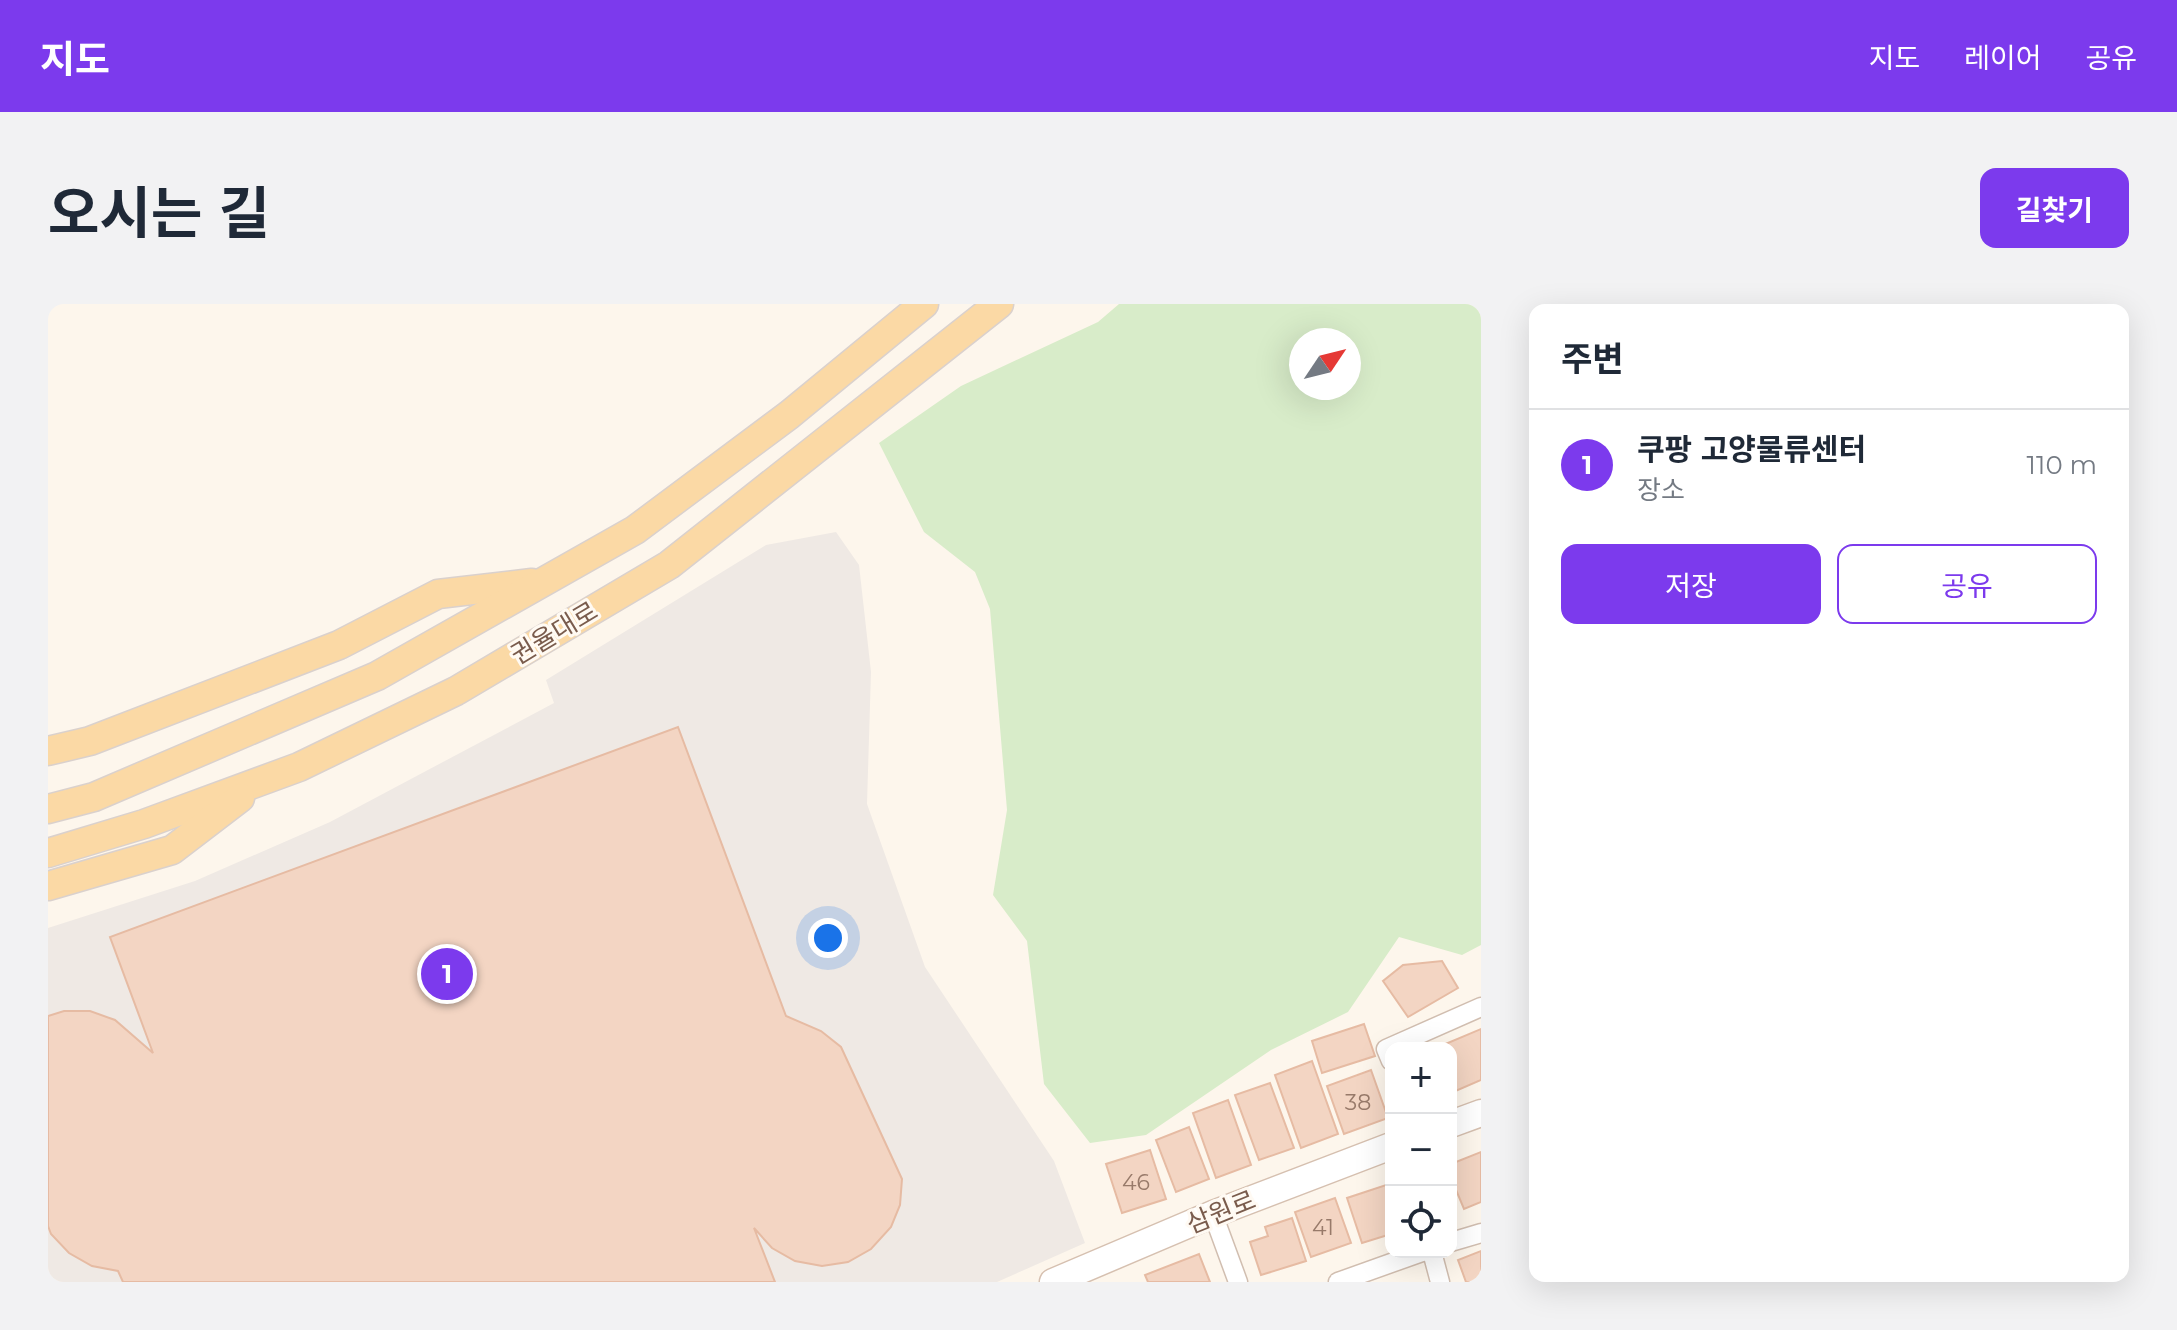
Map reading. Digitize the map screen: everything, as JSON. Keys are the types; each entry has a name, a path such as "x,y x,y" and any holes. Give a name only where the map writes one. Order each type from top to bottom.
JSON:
{"main road":[{"name":"권율대로","path":"48,809 94,797 377,676 635,530 789,415 924,304"},
{"name":"권율대로","path":"48,853 144,824 299,767 456,691 669,565 999,304"},
{"path":"48,751 90,741 339,645 438,594 545,581"},
{"path":"48,886 172,850 263,780"},
{"path":"1457,1122 1481,1113"},
{"name":"삼원로","path":"1053,1282 1213,1214 1385,1148"}],"street":[{"path":"1402,1042 1481,1007"},
{"path":"1213,1214 1238,1282"},
{"path":"1457,1240 1481,1233"},
{"path":"1338,1282 1405,1258"},
{"path":"1434,1258 1440,1282"}],"shaded area":[{"path":"836,532 859,565 871,672 867,804 925,967 1054,1161 1085,1243 997,1282 48,1282 48,928 195,881 330,822 554,703 546,680 766,545"}],"green space":[{"path":"1119,304 1481,304 1481,945 1462,955 1399,937 1348,1012 1271,1050 1146,1135 1090,1143 1044,1084 1027,941 993,895 1007,810 990,609 975,572 924,532 879,443 961,386 1098,322"}],"building":[{"path":"678,727 786,1016 821,1031 841,1047 902,1179 900,1205 891,1227 871,1249 848,1262 822,1266 795,1261 772,1248 754,1228 775,1282 123,1282 118,1271 92,1266 69,1253 51,1234 48,1226 48,1016 64,1011 90,1011 115,1020 153,1053 110,937"},
{"path":"1442,961 1458,988 1408,1017 1383,981 1403,965"},
{"path":"1364,1024 1375,1056 1322,1073 1312,1041"},
{"path":"1481,1029 1481,1080 1457,1090 1457,1042 1450,1042"},
{"path":"1312,1061 1338,1134 1301,1148 1275,1075"},
{"path":"1371,1070 1385,1110 1385,1119 1344,1134 1327,1086"},
{"path":"1270,1083 1294,1148 1259,1160 1235,1095"},
{"path":"1228,1100 1251,1165 1216,1178 1193,1113"},
{"path":"1189,1127 1209,1179 1176,1192 1156,1140"},
{"path":"1150,1150 1166,1199 1122,1213 1106,1164"},
{"path":"1481,1152 1481,1202 1464,1209 1457,1192 1457,1162"},
{"path":"1385,1185 1385,1236 1362,1243 1347,1198"},
{"path":"1335,1198 1351,1243 1311,1257 1295,1212"},
{"path":"1292,1218 1306,1261 1261,1275 1250,1242 1268,1236 1265,1227"},
{"path":"1481,1251 1481,1282 1466,1282 1458,1260"},
{"path":"1199,1254 1210,1282 1148,1282 1145,1275"}],"place":[{"name":"쿠팡 고양물류센터","path":"447,974"}]}
